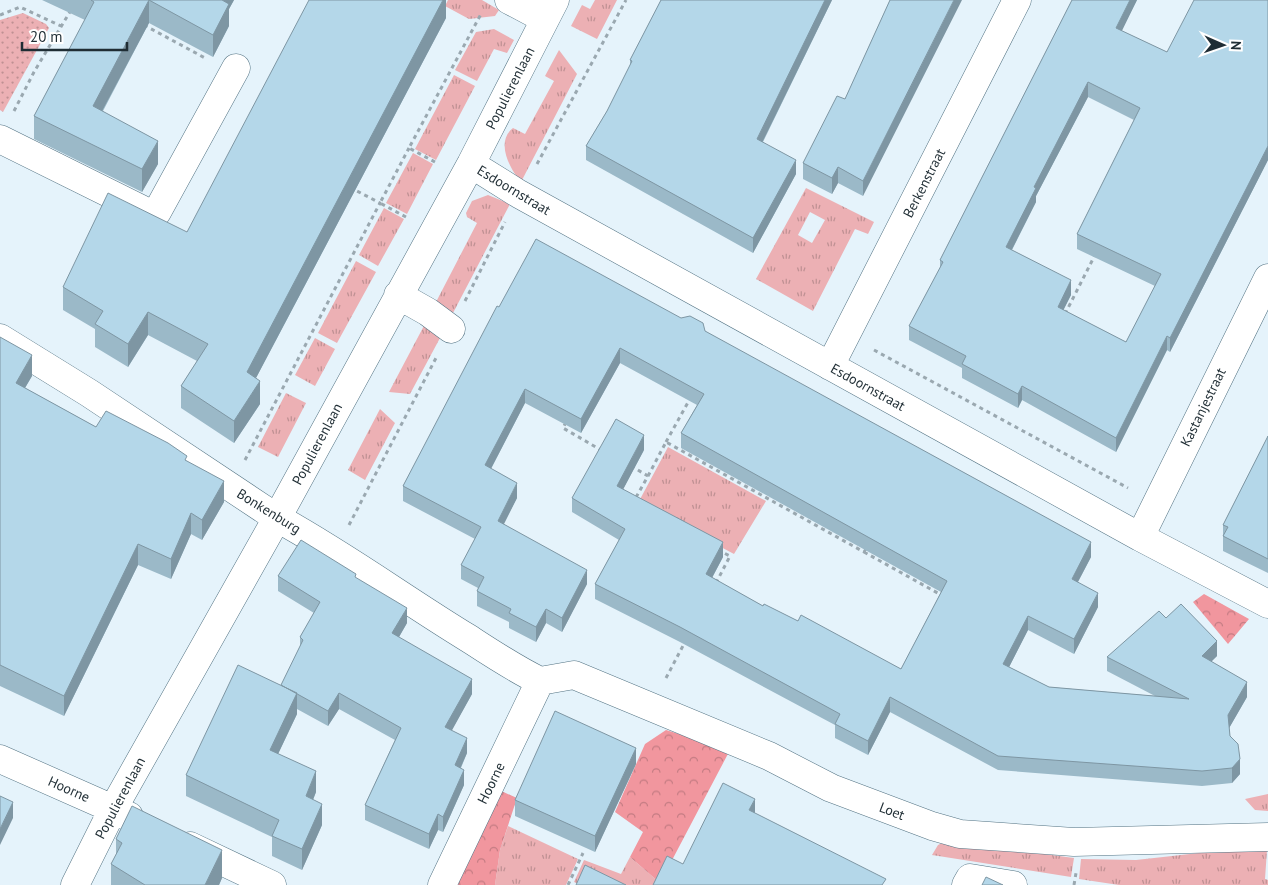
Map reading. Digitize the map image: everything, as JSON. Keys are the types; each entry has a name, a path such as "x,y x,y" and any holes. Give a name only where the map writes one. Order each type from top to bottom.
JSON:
{"street":[{"name":"Berkenstraat","path":"830,366 1017,0"},
{"path":"496,4 550,10"},
{"name":"Populierenlaan","path":"75,885 113,809 277,518 432,231 467,171 550,10"},
{"path":"0,139 150,213 157,212 234,71"},
{"name":"Esdoornstraat","path":"467,171 519,194 1140,537 1268,604"},
{"name":"Kastanjestraat","path":"1140,537 1268,278"},
{"path":"398,295 428,312 451,329"},
{"name":"Bonkenburg","path":"0,338 89,392 277,518 334,552 523,673 540,681"},
{"name":"Loet","path":"540,681 574,675 769,756 831,788 932,826 960,834 1074,842 1268,837"},
{"name":"Hoorne","path":"442,885 540,681"},
{"name":"Hoorne","path":"0,759 113,809 272,885"},
{"path":"966,885 970,878 1012,885"}],"path":[{"path":"334,552 370,488 519,194 626,0"},
{"path":"231,487 409,148 496,4"},
{"path":"0,139 34,72 73,6"},
{"path":"0,15 20,8 61,26"},
{"path":"137,22 234,71"},
{"path":"409,148 467,171"},
{"path":"536,164 545,169"},
{"path":"346,185 432,231"},
{"path":"1064,317 1097,252"},
{"path":"846,335 1156,504"},
{"path":"632,505 694,391"},
{"path":"567,420 562,428 605,452"},
{"path":"666,442 944,596"},
{"path":"622,462 648,476"},
{"path":"864,552 869,544"},
{"path":"711,591 730,556 714,547"},
{"path":"651,706 688,636"},
{"path":"568,885 583,853"}],"green space":[{"path":"448,0 482,0 499,10 495,16 469,19 445,6"},
{"path":"595,0 617,0 597,39 571,26 582,5 590,9"},
{"path":"23,13 46,24 49,28 3,112 0,110 0,20"},
{"path":"494,29 514,40 507,53 494,49 477,81 455,70 476,32"},
{"path":"559,50 577,74 521,182 509,163 506,155 505,141 513,128 525,134 554,81 545,76"},
{"path":"454,75 475,86 436,160 415,149"},
{"path":"413,153 433,164 407,214 386,203"},
{"path":"806,188 874,222 868,234 855,229 813,311 756,279","holes":["810,212 825,220 812,243 798,235"]},
{"path":"488,195 510,204 453,313 435,304 477,223 467,217 466,213 472,201"},
{"path":"384,208 404,219 378,266 359,255"},
{"path":"356,261 376,272 337,343 318,333"},
{"path":"427,320 440,338 410,394 389,392"},
{"path":"315,338 335,349 315,386 295,375"},
{"path":"286,393 306,403 278,457 258,447"},
{"path":"380,409 395,423 365,480 348,470"},
{"path":"668,447 766,501 734,554 638,503"},
{"path":"1204,594 1249,619 1228,644 1193,602"},
{"path":"666,730 730,750 660,883 630,857 643,832 615,812 645,744"},
{"path":"499,790 517,798 500,850 495,885 455,885"},
{"path":"1268,794 1268,811 1255,810 1245,799"},
{"path":"508,826 578,859 566,885 495,885 500,850"},
{"path":"946,841 1074,858 1071,877 932,855 938,845"},
{"path":"1267,850 1265,879 1268,880 1268,885 1119,885 1079,879 1081,859 1136,860 1199,853"},
{"path":"630,857 660,883 659,885 581,885 574,882 584,860 621,874"}],"building":[{"path":"91,0 149,0 93,106 158,141 142,169 34,116 94,2"},
{"path":"149,0 222,0 229,4 213,35"},
{"path":"309,0 443,0 247,372 260,381 234,421 181,386 208,344 148,312 128,344 95,324 103,311 63,287 108,193 187,232"},
{"path":"661,0 825,0 757,139 796,160 753,238 586,146 607,111 632,61 630,60"},
{"path":"890,0 954,0 863,181 838,167 832,178 803,163 837,96 845,99"},
{"path":"1072,0 1130,0 1116,28 1167,52 1194,0 1268,0 1268,146 1170,338 1167,336 1116,438 1022,386 1018,394 962,364 966,356 909,326 943,262 940,260","holes":["1088,82 1140,108 1077,234 1161,274 1126,342 1058,307 1071,280 1006,247 1036,188 1034,187"]},
{"path":"536,239 681,318 690,316 703,323 705,331 1091,542 1072,579 1098,593 1074,639 1028,616 1003,664 1049,687 1189,699 1107,657 1159,611 1166,618 1181,604 1217,641 1202,656 1247,682 1228,715 1230,736 1238,744 1240,759 1232,768 1202,771 998,756 890,697 868,741 835,724 840,714 680,627 595,584 625,529 572,498 616,419 644,435 617,486 723,542 706,574 763,606 764,604 798,621 801,615 901,669 947,581 681,433 704,394 620,348 581,419 525,389 485,465 517,483 498,521 587,570 562,618 546,609 536,627 509,613 511,609 477,591 484,577 461,565 481,527 403,486 497,306 499,307"},
{"path":"0,337 32,355 16,383 96,427 106,411 168,443 187,456 185,460 224,481 202,520 191,513 171,559 138,544 64,696 0,665"},
{"path":"1268,436 1268,559 1223,536 1228,527 1223,525"},
{"path":"301,540 356,574 355,577 407,608 392,633 472,679 445,727 467,738 455,765 464,770 443,817 438,814 429,834 365,805 401,728 339,693 328,711 281,685 303,640 300,637 320,602 278,576"},
{"path":"238,665 297,693 270,750 316,771 306,796 322,804 302,849 272,836 279,820 186,775"},
{"path":"555,711 636,748 595,836 515,800"},
{"path":"723,783 755,799 749,810 886,879 882,885 653,885 667,856 683,864"},
{"path":"0,796 13,802 0,829"},
{"path":"132,806 222,850 205,885 145,885 111,864 122,843 116,839"},
{"path":"585,865 626,885 576,885"},
{"path":"986,877 1003,885 982,885"}]}
